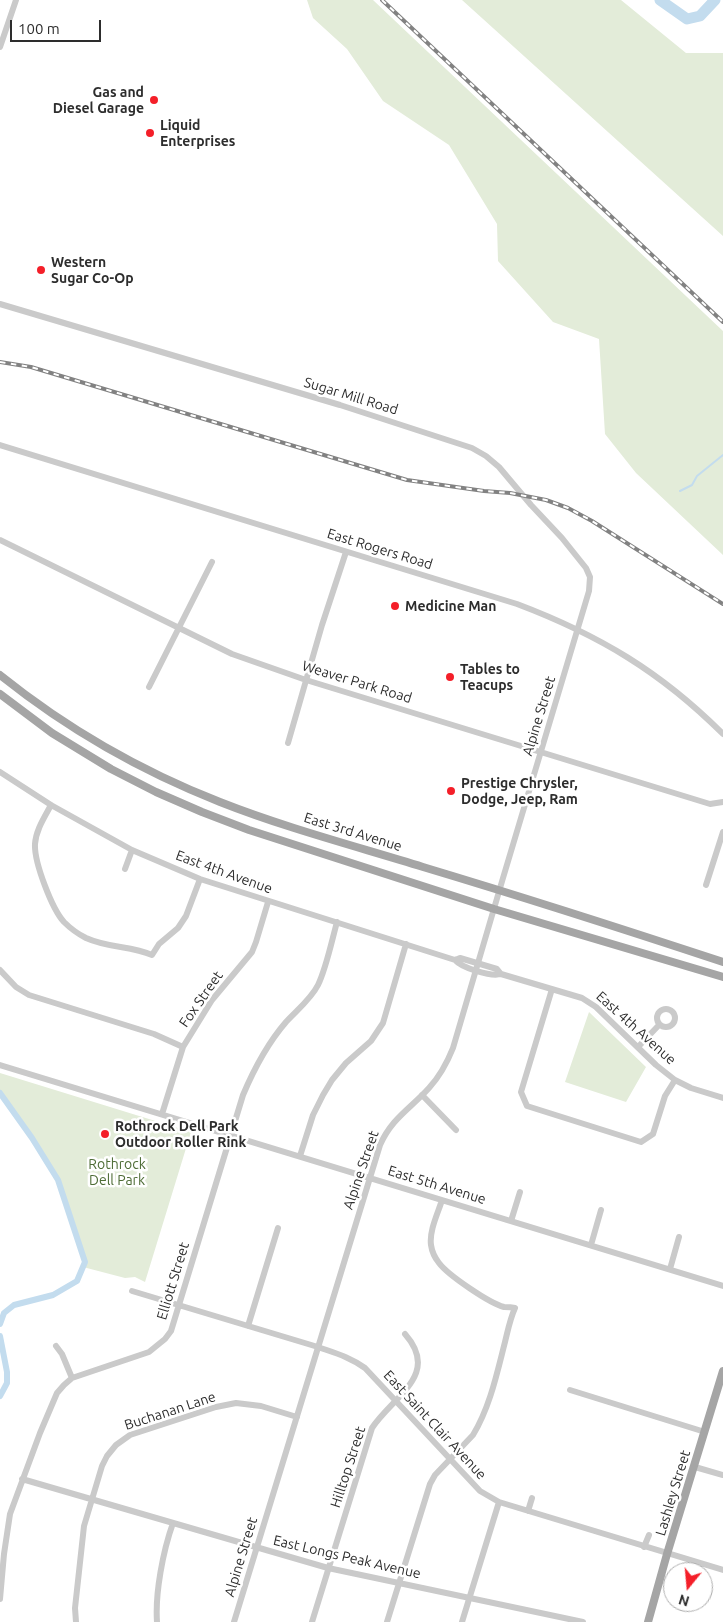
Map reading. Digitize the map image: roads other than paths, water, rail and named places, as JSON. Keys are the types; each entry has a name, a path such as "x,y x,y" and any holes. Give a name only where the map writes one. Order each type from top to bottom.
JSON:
{"main road":[{"name":"East 3rd Avenue","path":"0,675 93,740 142,767 200,794 282,824 499,890 723,962"},
{"name":"East 3rd Avenue","path":"0,694 52,733 88,756 133,781 179,803 249,830 494,908 723,976"},
{"name":"Lashley Street","path":"648,1622 722,1377"}],"street":[{"path":"0,47 16,0"},
{"name":"Sugar Mill Road","path":"0,304 340,405 479,452 499,467 586,568 590,577 590,591 578,629"},
{"name":"East Rogers Road","path":"0,445 518,604 602,641 649,671 686,699 723,734"},
{"name":"Weaver Park Road","path":"0,540 240,658 710,804 723,802"},
{"path":"288,743 346,552"},
{"path":"149,687 212,562"},
{"name":"Alpine Street","path":"234,1622 380,1145 388,1129 399,1116 436,1080 449,1059 453,1048 578,629"},
{"name":"East 4th Avenue","path":"0,772 51,805 132,850 200,879 455,960 460,958 478,967 497,969 501,974 585,999 656,1065 675,1080 691,1088 723,1098"},
{"path":"51,805 36,834 36,858 52,901 59,914 69,926 86,938 152,954 159,944 178,928 186,916 200,879"},
{"path":"706,885 723,832"},
{"path":"124,869 132,850"},
{"name":"Fox Street","path":"162,1114 183,1047 212,1000 252,952 268,902"},
{"name":"Elliott Street","path":"0,1599 10,1514 57,1393 72,1378 149,1352 165,1340 179,1305 243,1095 263,1055 285,1024 312,994 319,983 337,922"},
{"path":"300,1156 313,1115 332,1080 346,1063 372,1041 382,1023 406,944"},
{"path":"0,970 16,987 29,995 154,1034 183,1047"},
{"path":"552,989 521,1092 527,1106 641,1142 653,1134 665,1096 675,1080"},
{"path":"638,1047 659,1025"},
{"name":"East 5th Avenue","path":"0,1065 723,1286"},
{"path":"422,1095 456,1130"},
{"path":"512,1221 520,1192"},
{"path":"387,1622 430,1484 435,1475 473,1435 485,1411 515,1308 492,1302 446,1271 438,1263 430,1243 442,1200"},
{"path":"591,1245 600,1210"},
{"path":"248,1326 278,1228"},
{"path":"670,1269 679,1238"},
{"name":"East Saint Clair Avenue","path":"132,1291 318,1347 356,1362 365,1368 480,1491 499,1502 723,1570"},
{"name":"Hilltop Street","path":"312,1622 372,1428 380,1416 411,1384 417,1375 419,1367 414,1343 406,1334"},
{"path":"56,1346 62,1354 72,1378"},
{"path":"570,1390 705,1432"},
{"name":"Buchanan Lane","path":"76,1622 76,1590 84,1526 102,1466 116,1445 130,1435 216,1407 236,1403 261,1406 297,1417"},
{"path":"694,1467 723,1475"},
{"name":"East Longs Peak Avenue","path":"22,1479 328,1568 583,1622"},
{"path":"528,1511 532,1498"},
{"path":"462,1622 499,1502"},
{"path":"157,1622 159,1588 166,1543 173,1523"},
{"path":"644,1547 649,1535"}],"waterway":[{"path":"660,0 687,19 700,16 715,0"},
{"path":"680,491 692,485 697,476 723,455"},
{"path":"0,1093 32,1138 58,1180 85,1262 77,1281 53,1295 14,1305 4,1313 0,1324"},
{"path":"0,1336 7,1372 7,1383 0,1396"}],"railway":[{"path":"382,0 723,322"},
{"path":"0,362 31,367 407,480 510,493 546,500 568,508 592,521 723,604"}],"place":[{"name":"Gas and Diesel Garage","path":"154,100"},
{"name":"Liquid Enterprises","path":"150,133"},
{"name":"Western Sugar Co-Op","path":"41,270"},
{"name":"Medicine Man","path":"395,606"},
{"name":"Tables to Teacups","path":"450,677"},
{"name":"Prestige Chrysler, Dodge, Jeep, Ram","path":"451,791"},
{"name":"Rothrock Dell Park Outdoor Roller Rink","path":"105,1134"}],"park label":[{"name":"Rothrock Dell Park","path":"117,1172"}]}
